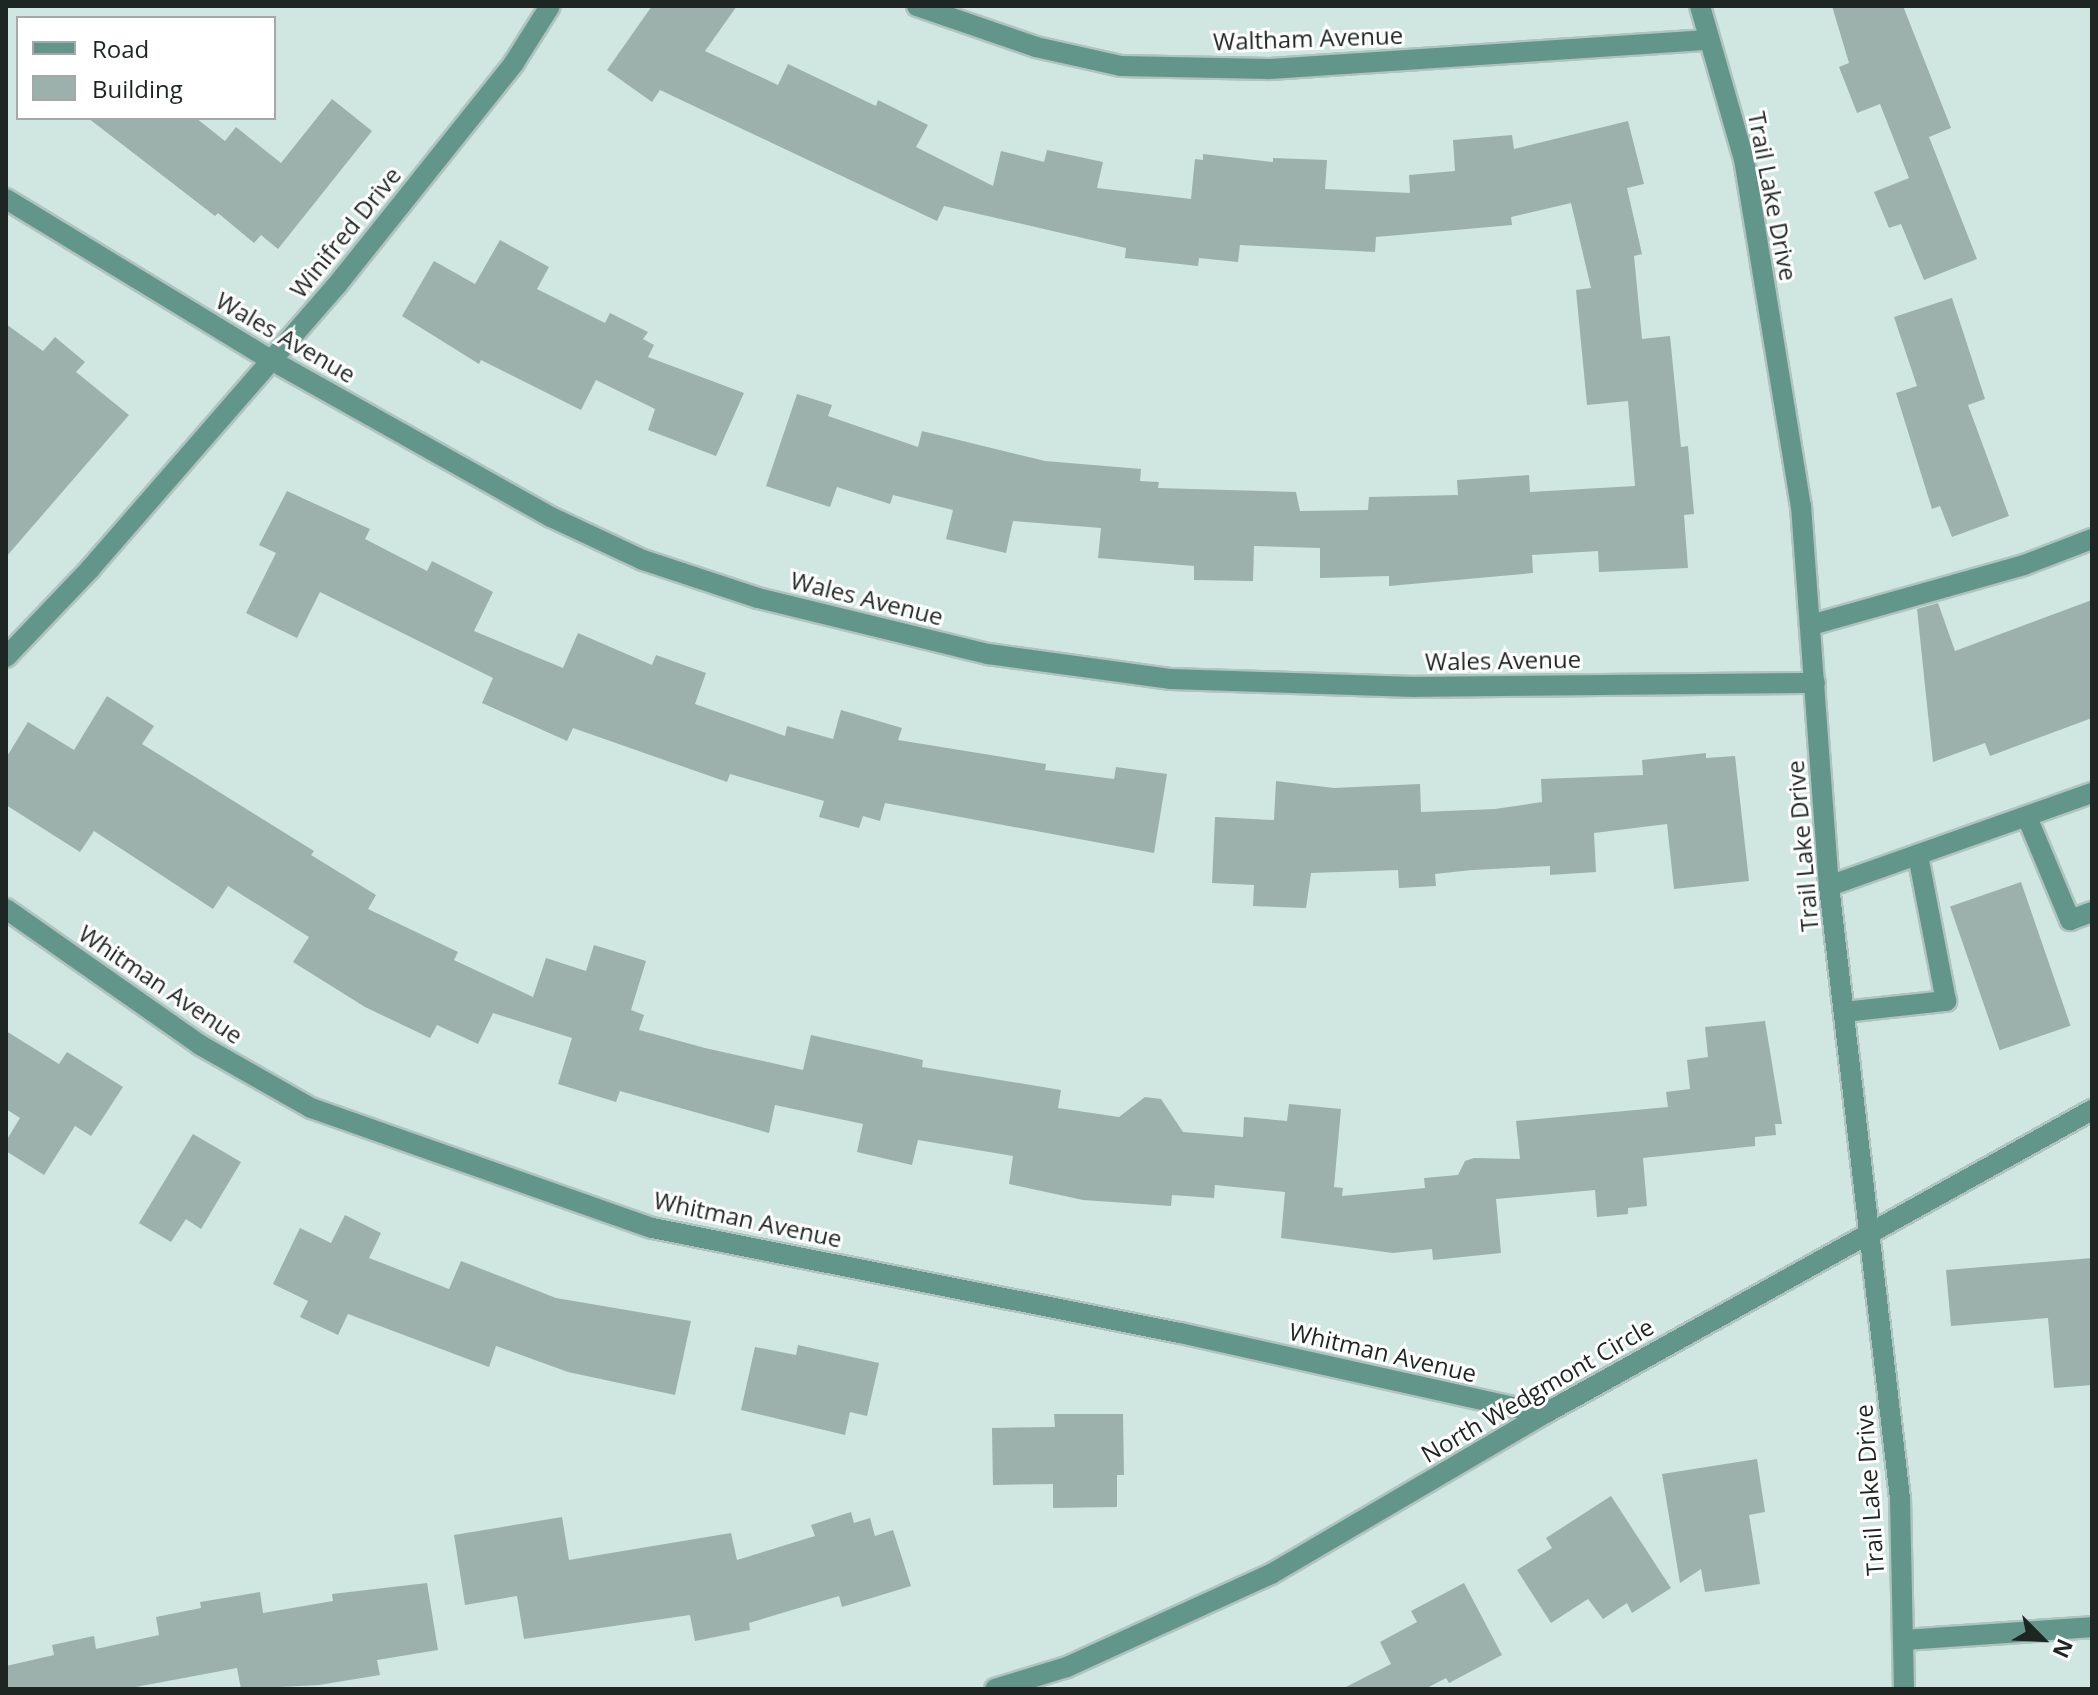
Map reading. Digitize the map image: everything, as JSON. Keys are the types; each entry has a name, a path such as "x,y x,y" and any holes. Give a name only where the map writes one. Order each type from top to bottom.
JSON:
{"street":[{"name":"Winifred Drive","path":"6,657 90,569 271,360 514,63 550,6"},
{"name":"Waltham Avenue","path":"917,6 1036,47 1121,66 1269,69 1709,40"},
{"name":"Trail Lake Drive","path":"1700,6 1744,159 1801,506 1829,886 1900,1499 1904,1689"},
{"name":"Wales Avenue","path":"6,199 271,360 551,517 643,560 758,598 988,654 1217,680 1414,687 1815,683"},
{"path":"1811,625 2024,565 2092,539"},
{"path":"1829,886 2092,793"},
{"path":"2027,817 2070,920 2092,912"},
{"path":"1844,1012 1946,1001 1918,855"},
{"name":"Whitman Avenue","path":"6,909 200,1045 311,1108 652,1228 1180,1333 1544,1414"},
{"name":"North Wedgmont Circle","path":"995,1689 1067,1667 1271,1574 1544,1414 2092,1110"},
{"path":"1903,1640 2092,1627"}],"building":[{"path":"652,6 737,6 705,51 778,85 788,64 876,106 878,100 928,125 916,147 993,186 1001,151 1044,162 1047,150 1103,162 1097,188 1191,199 1195,159 1203,160 1203,154 1273,162 1273,158 1327,160 1325,189 1410,193 1409,175 1455,171 1453,140 1512,135 1514,149 1628,121 1644,184 1627,188 1642,254 1634,256 1642,339 1670,336 1681,447 1688,446 1694,514 1684,515 1688,568 1599,572 1598,551 1532,555 1533,573 1389,586 1389,576 1320,578 1320,548 1254,546 1253,581 1194,580 1194,566 1098,558 1101,528 1013,521 1006,553 946,539 953,510 893,495 890,504 837,487 830,507 766,486 797,394 832,405 828,416 918,447 922,431 1045,461 1141,469 1140,481 1159,482 1158,488 1296,492 1300,511 1368,510 1369,497 1458,495 1457,480 1529,475 1530,492 1635,486 1628,401 1587,405 1576,290 1591,288 1571,203 1511,217 1512,225 1376,237 1375,252 1240,245 1238,262 1199,258 1198,266 1125,258 1126,248 944,206 937,221 660,90 652,102 607,70"},
{"path":"1832,6 1903,6 1951,128 1929,137 1977,259 1924,280 1901,224 1889,228 1874,192 1909,178 1880,104 1857,113 1839,67 1849,63"},
{"path":"332,99 372,131 278,249 261,235 254,243 91,120 199,120 225,141 236,127 281,163"},
{"path":"500,240 549,267 537,289 605,323 610,313 648,332 643,339 654,345 648,357 744,393 716,456 648,430 655,409 596,380 581,410 481,360 479,364 402,316 434,261 475,284"},
{"path":"1952,298 1985,399 1968,405 2009,516 1952,537 1940,506 1932,509 1896,393 1917,386 1894,317"},
{"path":"6,324 43,351 55,337 85,362 76,372 129,415 6,557"},
{"path":"287,491 370,529 365,539 427,571 432,561 493,592 474,631 563,668 578,633 652,665 656,655 706,673 695,704 785,736 787,726 833,739 841,710 902,728 898,740 1046,764 1045,770 1114,779 1116,767 1167,774 1154,853 885,803 880,821 863,816 859,828 819,817 824,801 730,774 727,782 573,728 567,741 482,703 493,678 320,592 297,638 246,613 276,553 259,545"},
{"path":"2092,600 2092,718 1990,756 1985,743 1933,762 1917,609 1938,603 1955,651"},
{"path":"107,696 154,726 142,744 314,851 311,855 376,895 368,909 458,952 454,960 533,997 546,958 586,971 594,945 646,961 631,1010 644,1015 639,1030 705,1048 803,1070 811,1035 923,1060 922,1067 1061,1090 1058,1108 1119,1117 1145,1097 1161,1099 1183,1132 1243,1137 1244,1117 1287,1121 1289,1104 1341,1109 1334,1187 1343,1188 1342,1196 1425,1188 1424,1178 1458,1175 1465,1161 1474,1158 1520,1159 1516,1121 1668,1107 1666,1092 1690,1089 1687,1060 1708,1057 1705,1027 1765,1021 1782,1124 1775,1124 1776,1135 1755,1137 1755,1146 1643,1158 1647,1206 1628,1208 1628,1214 1597,1217 1595,1190 1496,1199 1501,1253 1433,1260 1432,1249 1393,1253 1281,1238 1285,1192 1215,1185 1214,1198 1172,1195 1171,1206 1083,1200 1009,1184 1013,1156 918,1140 912,1165 857,1152 863,1124 775,1105 769,1133 620,1091 616,1102 558,1084 572,1038 493,1013 478,1044 437,1025 430,1038 365,1007 293,962 309,937 228,886 213,909 94,831 80,852 6,805 6,758 28,722 74,750"},
{"path":"1706,753 1706,758 1735,756 1749,881 1674,889 1667,824 1594,833 1596,872 1550,875 1550,866 1472,870 1435,874 1436,886 1399,888 1398,870 1311,873 1306,908 1253,906 1254,885 1212,883 1215,817 1274,820 1276,781 1334,788 1420,784 1421,812 1495,809 1542,802 1541,779 1643,775 1642,760"},
{"path":"2021,882 2070,1026 2000,1050 1950,906"},
{"path":"6,1031 59,1064 67,1052 123,1087 91,1136 75,1126 44,1175 6,1151 6,1141 20,1118 6,1109"},
{"path":"193,1134 241,1162 201,1229 186,1219 171,1242 139,1223"},
{"path":"345,1215 381,1233 369,1258 449,1289 461,1261 556,1298 691,1321 675,1395 568,1372 496,1346 489,1367 348,1314 338,1335 300,1317 308,1301 273,1284 300,1228 331,1243"},
{"path":"2092,1258 2092,1385 2054,1388 2048,1318 1951,1326 1946,1270"},
{"path":"798,1345 879,1363 867,1416 850,1412 845,1435 741,1410 755,1347 796,1355"},
{"path":"1054,1414 1123,1414 1124,1475 1117,1475 1117,1507 1053,1508 1053,1484 993,1485 992,1428 1055,1427"},
{"path":"1757,1459 1765,1512 1749,1515 1760,1584 1705,1592 1701,1569 1680,1583 1662,1474"},
{"path":"1611,1496 1671,1588 1632,1613 1627,1603 1603,1619 1588,1599 1551,1623 1517,1570 1552,1548 1546,1538"},
{"path":"851,1512 854,1523 870,1518 875,1536 893,1530 911,1586 842,1607 839,1596 749,1623 750,1630 695,1641 690,1615 524,1639 517,1596 465,1605 454,1535 562,1517 569,1560 731,1533 737,1560 815,1536 811,1525"},
{"path":"427,1583 438,1650 377,1660 380,1675 319,1685 241,1689 237,1668 125,1689 6,1689 6,1666 54,1655 52,1645 94,1636 96,1649 159,1635 156,1617 201,1608 200,1602 260,1592 263,1613 333,1601 332,1594"},
{"path":"1464,1583 1502,1655 1449,1683 1446,1678 1425,1689 1342,1689 1391,1664 1380,1642 1417,1622 1411,1611"}]}
